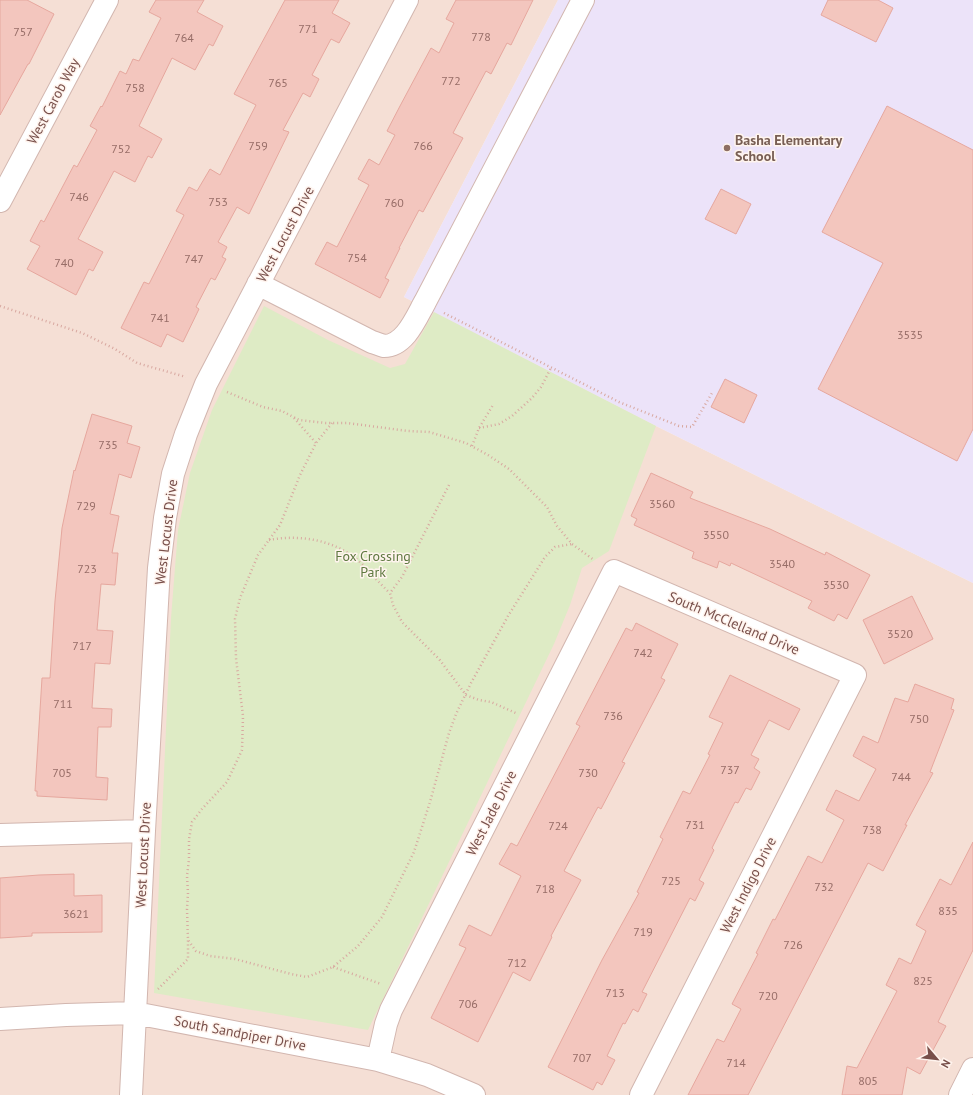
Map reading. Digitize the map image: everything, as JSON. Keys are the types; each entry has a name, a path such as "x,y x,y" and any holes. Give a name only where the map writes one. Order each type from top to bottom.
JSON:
{"street":[{"name":"West Carob Way","path":"0,201 107,0"},
{"name":"West Locust Drive","path":"131,1095 159,568 165,518 173,474 186,434 206,384 407,0"},
{"path":"258,284 372,342 383,346 393,344 404,337 425,302 583,0"},
{"name":"South McClelland Drive","path":"614,571 855,675"},
{"name":"West Jade Drive","path":"378,1060 386,1024 391,1010 614,571"},
{"name":"West Indigo Drive","path":"641,1095 855,675"},
{"path":"0,835 144,831"},
{"name":"South Sandpiper Drive","path":"0,1019 135,1013 378,1060 427,1075 474,1095"},
{"path":"960,1095 973,1069"}],"path":[{"path":"0,306 82,333 115,349 137,363 190,378"},
{"path":"440,311 619,402 679,426 692,426 712,393"},
{"path":"479,428 499,424 512,416 542,387 551,368"},
{"path":"222,390 246,401 282,412 298,420 347,423 408,431 429,432 446,436 472,446 509,469 547,507 557,526 572,544 594,560"},
{"path":"472,446 479,428 493,405"},
{"path":"293,417 316,443"},
{"path":"154,993 188,959 187,876 189,840 192,822 227,782 242,750 243,716 236,664 234,619 240,598 258,555 280,525 300,475 316,443 332,423"},
{"path":"390,593 402,578 449,485"},
{"path":"269,540 285,537 299,537 316,540 347,552 390,593 393,605 402,622 439,659 466,695 498,705 520,715"},
{"path":"188,940 196,951 210,956 235,959 307,977 333,967 364,941 391,902 420,835 449,733 456,714 471,683 498,632 541,562 555,547 572,544"},
{"path":"333,967 383,985"}],"shaded area":[{"path":"0,0 558,0 404,297 656,426 973,583 973,1095 0,1095"},
{"name":"Basha Elementary School","path":"558,0 973,0 973,583 656,426 404,297"}],"green space":[{"name":"Fox Crossing Park","path":"264,306 328,340 390,368 405,364 434,312 656,426 609,551 582,568 570,605 554,644 368,1030 154,993 171,618 178,530 190,473 212,410"}],"building":[{"path":"0,0 27,0 54,14 29,64 0,115"},
{"path":"156,0 204,0 197,12 223,26 213,46 209,44 195,70 172,58 139,126 162,139 152,158 148,156 135,182 114,171 78,239 103,252 93,271 89,269 76,295 27,269 40,246 30,241 41,220 44,222 74,165 77,167 97,130 90,126 101,106 102,107 120,71 126,74 133,59 139,61 161,18 149,12"},
{"path":"285,0 339,0 332,13 350,23 339,43 331,39 312,75 319,79 310,97 303,93 283,130 289,132 249,214 237,207 218,242 227,247 222,257 226,259 215,280 211,278 196,307 199,309 183,342 167,334 161,347 121,328 144,282 149,284 184,215 176,211 189,187 197,191 210,169 220,175 256,105 234,94"},
{"path":"456,0 533,0 511,45 507,43 491,74 486,71 453,133 463,138 423,212 419,210 399,248 385,278 389,280 380,298 315,264 327,242 337,247 369,185 358,179 369,159 379,165 395,135 387,131 400,106 431,48 439,53 454,23 446,19"},
{"path":"828,0 878,0 893,8 876,42 821,15"},
{"path":"887,106 973,150 973,429 957,461 818,389 883,263 822,232"},
{"path":"721,189 751,204 736,234 705,219"},
{"path":"725,379 757,395 744,423 711,407"},
{"path":"92,414 132,426 127,443 140,447 131,478 119,474 110,514 119,516 112,553 118,553 115,585 101,584 97,630 113,631 110,664 95,663 92,708 112,709 111,727 98,727 96,777 108,778 107,800 37,796 37,791 35,791 42,678 50,678 62,528 74,470 75,471"},
{"path":"651,473 693,492 690,498 770,529 825,555 826,552 870,575 847,619 838,614 834,621 808,608 812,601 731,563 730,566 719,561 717,568 692,558 694,552 634,525 637,519 631,516"},
{"path":"912,596 933,639 884,664 863,620"},
{"path":"636,623 678,644 661,678 665,680 622,762 625,763 601,809 598,807 564,871 581,880 551,936 552,937 530,981 513,972 478,1042 431,1018 466,948 459,945 469,925 491,936 521,876 499,864 511,843 517,846 580,726 576,724 626,628 632,631"},
{"path":"730,675 800,709 789,730 769,720 751,755 759,759 754,768 760,772 751,790 746,788 738,803 735,802 712,848 714,850 699,880 704,883 695,901 690,898 642,992 647,994 638,1012 633,1009 625,1024 623,1023 607,1056 615,1060 602,1085 597,1082 593,1090 548,1067 602,960 639,893 637,892 663,839 660,837 683,791 690,794 710,755 708,754 723,723 709,717"},
{"path":"915,684 954,699 951,709 954,710 930,772 933,773 905,825 907,825 883,871 868,863 748,1095 688,1095 717,1039 724,1042 741,1009 732,1004 758,954 756,953 773,919 775,920 808,856 822,863 844,820 826,810 836,790 859,801 876,769 853,756 863,736 878,743 895,698 908,702"},
{"path":"973,842 973,950 938,1022 946,1026 920,1074 907,1067 902,1095 842,1095 847,1066 857,1068 897,991 886,985 899,958 911,964 926,931 916,925 940,879 951,885"},
{"path":"74,874 74,896 102,895 102,932 32,933 32,936 0,938 0,878"}],"place":[{"name":"Basha Elementary School","path":"727,148"}]}
